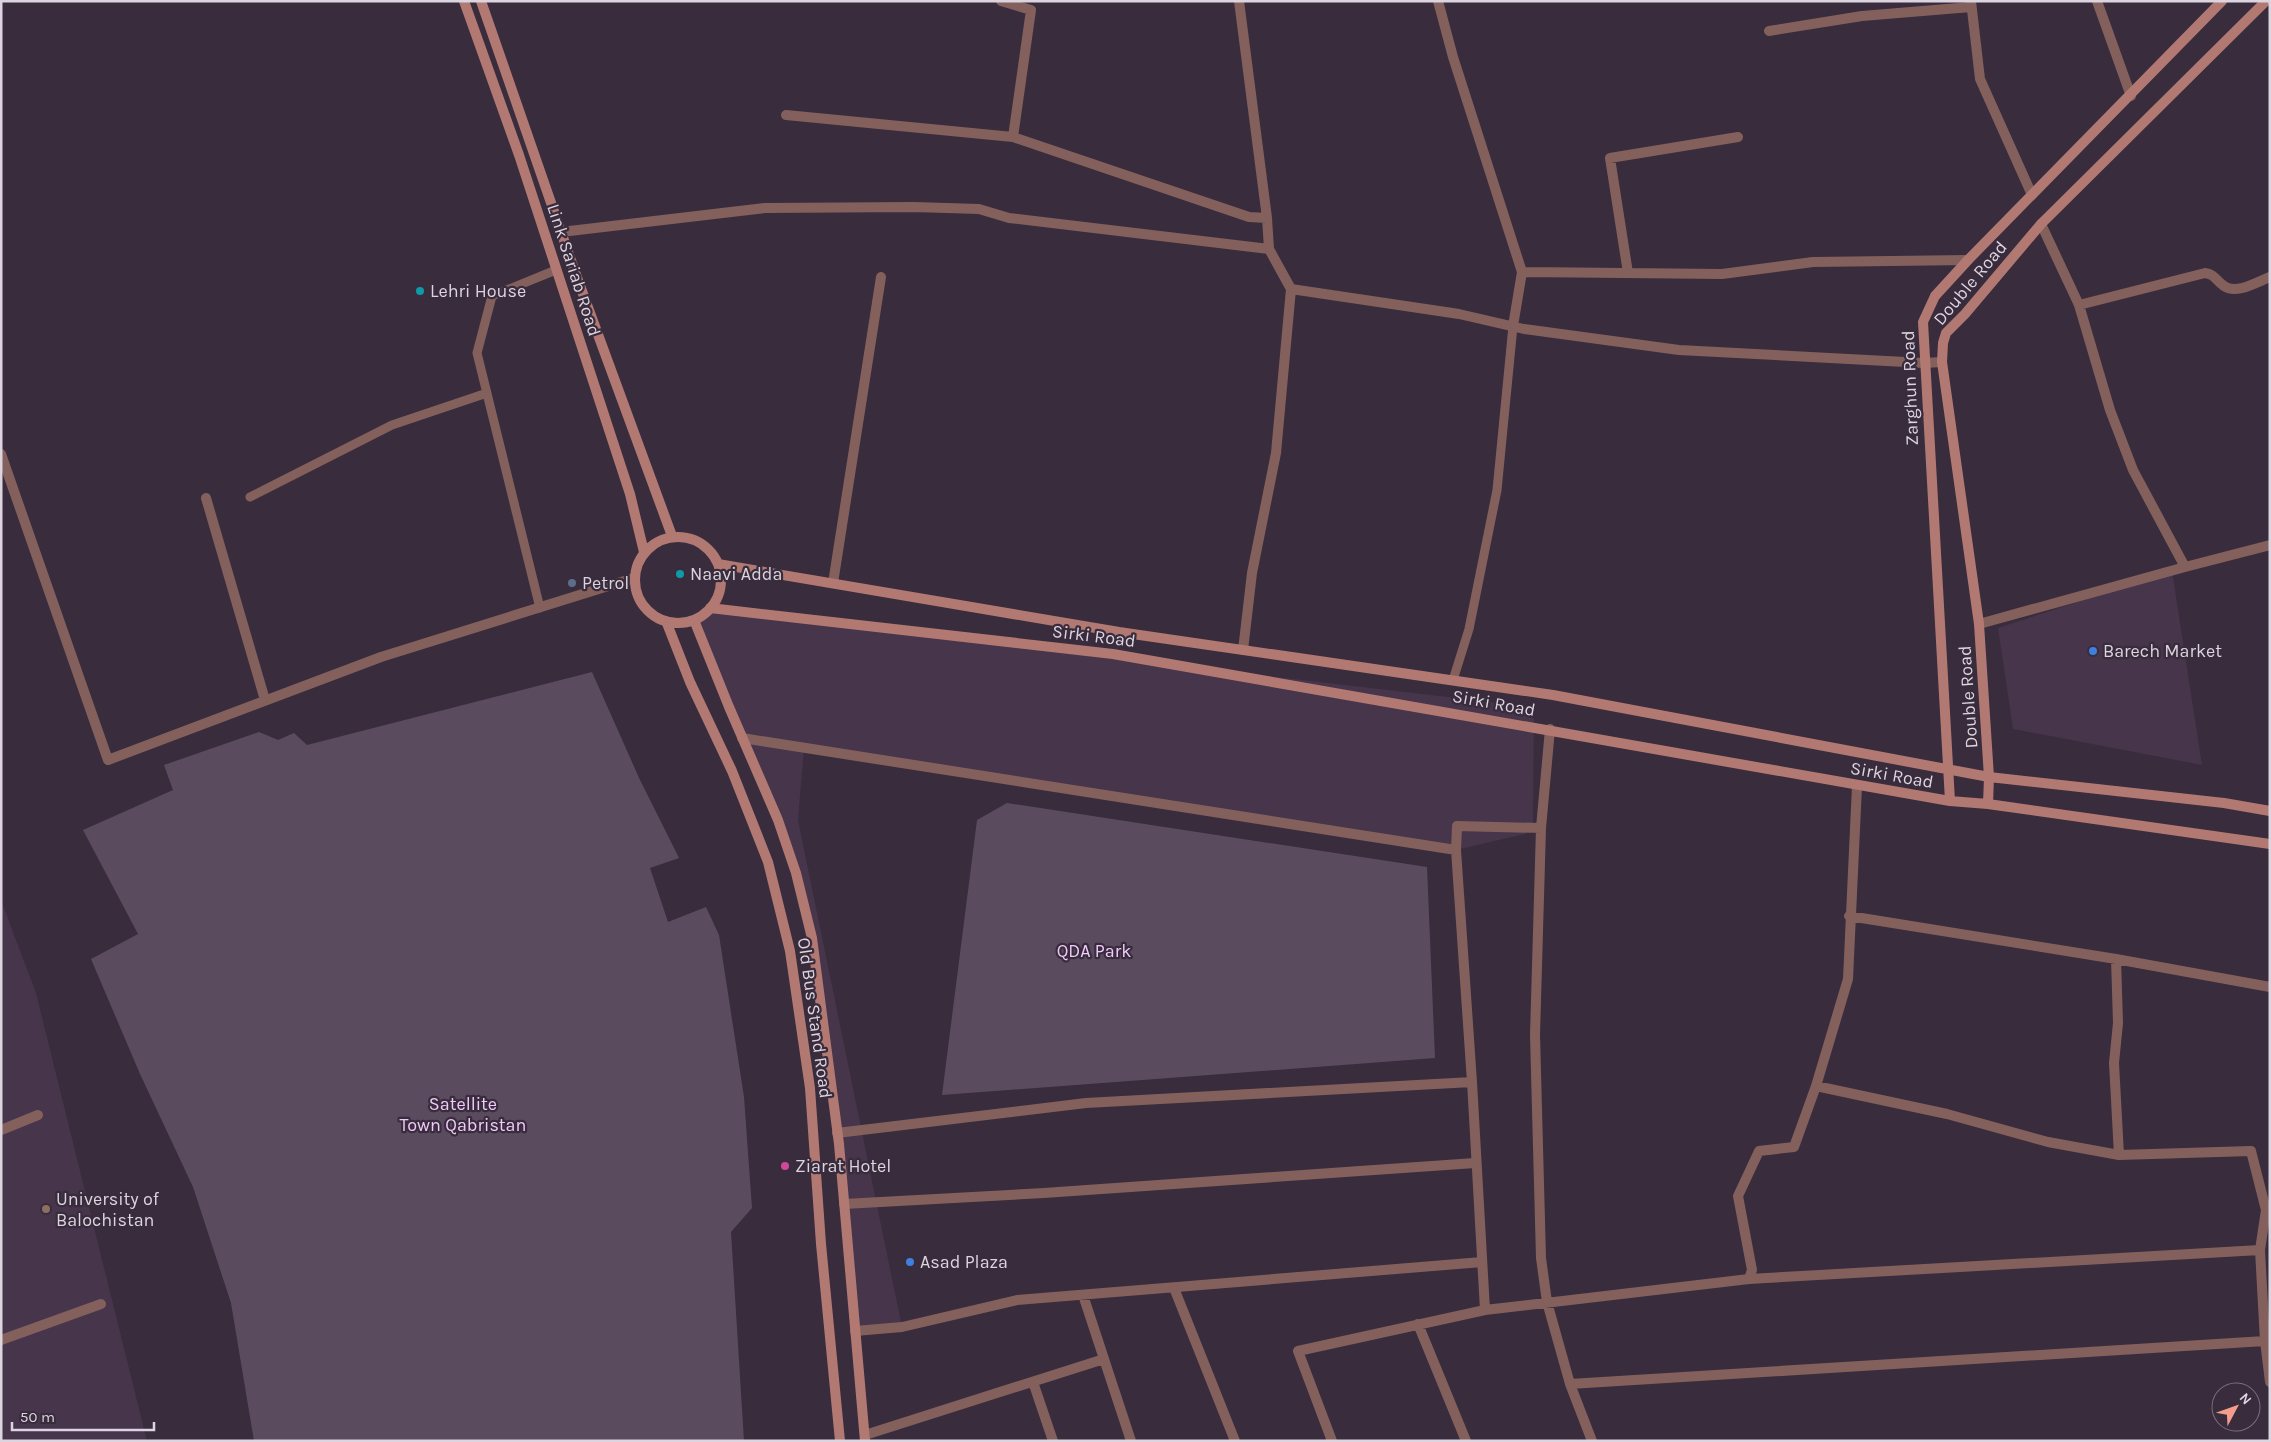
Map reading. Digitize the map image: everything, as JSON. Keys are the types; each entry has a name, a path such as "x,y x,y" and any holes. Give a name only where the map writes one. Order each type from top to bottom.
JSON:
{"main road":[{"name":"Link Sariab Road","path":"464,1 519,155 630,494 644,552"},
{"name":"Link Sariab Road","path":"481,1 561,232 672,536"},
{"name":"Zarghun Road","path":"1950,801 1923,322 1935,296 1968,260 2131,96 2222,1"},
{"name":"Double Road","path":"1988,804 1989,777 1980,624 1942,362 1943,343 1946,333 2041,224 2266,1"},
{"path":"672,536 691,538 700,542 714,556 718,564 720,587 717,598 710,608 694,620 680,623 666,621 653,615 643,606 636,593 634,578 638,562 644,552 656,542 672,536"},
{"name":"Sirki Road","path":"718,564 1119,632 1553,695 1989,777 2224,803 2270,811"},
{"name":"Sirki Road","path":"710,608 1113,654 1550,729 1857,786 1950,801 1988,804 2270,844"},
{"name":"Old Bus Stand Road","path":"694,620 781,829 796,873 812,938 837,1133 865,1438"},
{"name":"Old Bus Stand Road","path":"666,621 690,682 732,771 768,862 790,951 810,1088 821,1244 840,1441"}],"street":[{"path":"1001,1 1031,10 1013,137"},
{"path":"1239,1 1267,218 1269,249 1291,289 1276,453 1252,573 1243,650"},
{"path":"1438,1 1453,57 1522,272 1514,326"},
{"path":"2097,1 2131,96"},
{"path":"1769,31 1862,16 1971,4 1980,79 2032,194"},
{"path":"786,115 1013,137 1249,218 1267,218"},
{"path":"1628,273 1610,158 1738,137"},
{"path":"561,232 765,208 914,207 979,209 1009,218 1269,249"},
{"path":"2041,224 2080,305 2110,410 2134,470 2185,566"},
{"path":"1522,272 1722,274 1813,262 1968,260"},
{"path":"2080,305 2205,273 2215,275 2226,288 2234,290 2270,277"},
{"path":"833,583 881,277"},
{"path":"1291,289 1460,314 1514,326 1679,350 1924,363 1942,362"},
{"path":"1,454 108,760 381,657 634,578"},
{"path":"206,498 265,700"},
{"path":"1980,624 2185,566 2270,545"},
{"path":"1550,729 1541,828 1535,1035 1541,1258 1547,1302 1570,1384 1592,1441"},
{"path":"742,738 1456,850"},
{"path":"1749,1279 1752,1270 1738,1196 1759,1151 1794,1147 1816,1086 1848,979 1849,916 1857,786"},
{"path":"1485,1310 1456,850 1457,826 1541,828"},
{"path":"1849,916 2116,959 2270,987"},
{"path":"2116,959 2118,1023 2114,1063 2119,1155"},
{"path":"837,1133 1086,1103 1472,1082"},
{"path":"1816,1086 1947,1114 2048,1142 2119,1155 2251,1151 2266,1210 2260,1250 2265,1341 2270,1382"},
{"path":"1,1130 38,1115"},
{"path":"844,1204 1044,1193 1475,1163"},
{"path":"1332,1441 1298,1351 1485,1310 1749,1279 2260,1250"},
{"path":"855,1330 902,1327 1017,1300 1482,1262"},
{"path":"1174,1288 1235,1441"},
{"path":"1083,1295 1131,1441"},
{"path":"1,1340 101,1304"},
{"path":"1418,1324 1466,1441"},
{"path":"1570,1384 2265,1341"},
{"path":"865,1438 1104,1359"},
{"path":"1033,1382 1053,1441"}],"lane":[{"path":"540,608 477,353 492,296 556,270"},
{"path":"1453,680 1469,629 1497,490 1514,326"},
{"path":"250,497 392,425 487,393"}],"shaded area":[{"name":"Barech Market","path":"2172,571 2202,765 2013,729 1998,628"},
{"path":"710,611 1534,707 1533,832 1456,850 804,748 798,820 902,1327 855,1331 837,1133 796,873 696,621"},
{"name":"University of Balochistan","path":"1,900 36,993 147,1441 1,1441"}],"green space":[{"name":"Satellite Town Qabristan","path":"592,672 640,780 679,858 650,868 668,922 706,907 719,935 744,1097 752,1208 731,1232 744,1441 254,1441 231,1303 193,1187 140,1074 91,959 138,934 83,830 173,790 164,765 259,732 278,740 294,733 307,745"},
{"name":"QDA Park","path":"1007,803 1427,867 1435,1058 942,1095 977,820"}],"place":[{"name":"Lehri House","path":"420,291"},
{"name":"Naavi Adda","path":"680,574"},
{"name":"Petrol","path":"572,583"},
{"name":"Barech Market","path":"2093,651"},
{"name":"Ziarat Hotel","path":"785,1166"},
{"name":"University of Balochistan","path":"46,1209"},
{"name":"Asad Plaza","path":"910,1262"}]}
